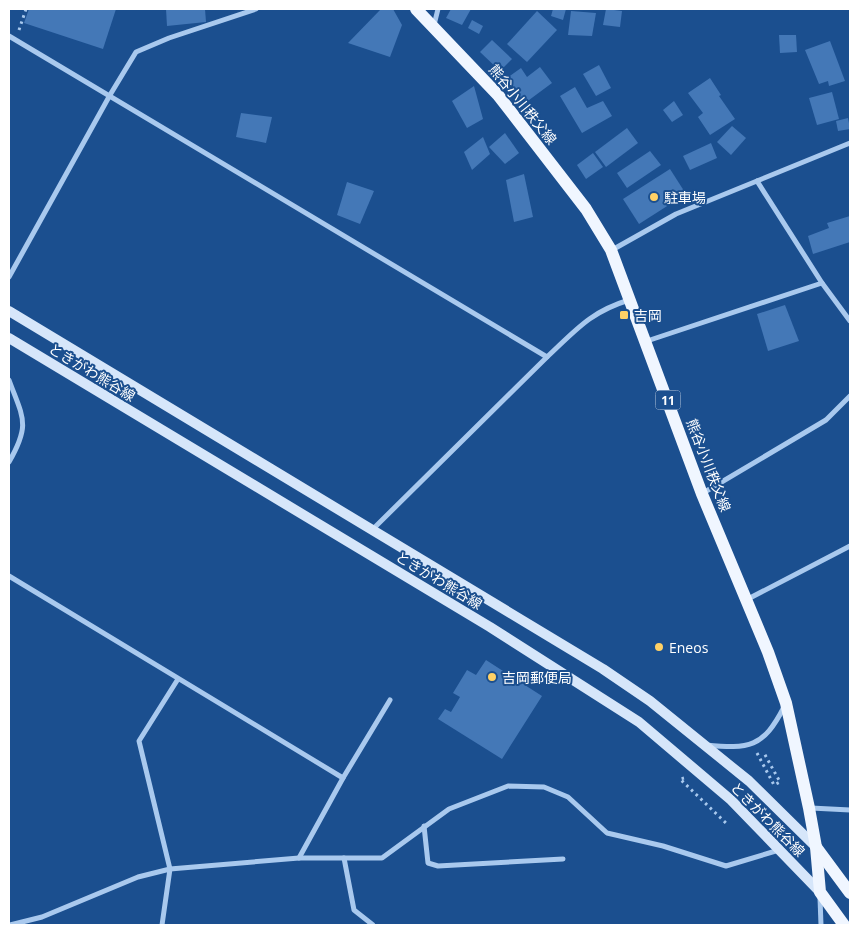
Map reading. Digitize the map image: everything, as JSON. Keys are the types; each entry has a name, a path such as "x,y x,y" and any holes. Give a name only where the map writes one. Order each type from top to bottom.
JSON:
{"main road":[{"name":"熊谷小川秩父線","path":"416,9 498,95 533,138 586,209 611,250 647,341 702,494 786,703 809,808 816,847 820,892"},
{"name":"ときがわ熊谷線","path":"9,311 603,669 650,701 706,745 749,781 816,847"},
{"name":"ときがわ熊谷線","path":"9,338 490,626 639,722 730,800 820,892"},
{"name":"熊谷小川秩父線","path":"816,847 850,893"},
{"path":"820,892 844,925"}],"street":[{"path":"9,277 110,95 136,52 169,38 256,9"},
{"path":"434,26 438,9"},
{"path":"9,36 547,357"},
{"path":"611,250 676,214 850,143"},
{"path":"757,181 822,283 850,322"},
{"path":"647,341 822,283"},
{"path":"373,529 582,324 605,308 630,299"},
{"path":"9,380 24,421 20,444 9,462"},
{"path":"702,494 826,420 850,396"},
{"path":"746,600 850,546"},
{"path":"9,576 343,778"},
{"path":"162,925 170,869 139,741 178,679"},
{"path":"300,858 343,778 390,700"},
{"path":"706,745 734,748 749,746 772,729 786,703"},
{"path":"10,925 42,918 138,877 170,869 300,858 382,858 449,809 508,786 544,787 568,797 607,834 663,846 726,866 779,850"},
{"path":"809,808 850,810"},
{"path":"424,826 428,863 438,866 563,859"},
{"path":"344,858 354,910 373,925"},
{"path":"820,892 821,925"}],"path":[{"path":"16,40 26,9"},
{"path":"756,751 774,785 780,782 764,753"},
{"path":"680,779 726,823"}],"building":[{"path":"29,9 116,9 103,49 24,23"},
{"path":"166,9 205,9 206,22 167,26"},
{"path":"381,9 393,9 402,25 390,57 348,43"},
{"path":"451,9 471,9 462,25 446,18"},
{"path":"553,9 566,9 563,20 551,16"},
{"path":"606,9 622,11 620,27 603,25"},
{"path":"537,11 557,30 527,62 507,44"},
{"path":"571,11 596,13 592,36 568,35"},
{"path":"472,20 483,26 479,34 468,28"},
{"path":"779,35 796,35 797,52 780,53"},
{"path":"492,40 512,59 500,71 480,52"},
{"path":"830,41 845,81 829,86 828,81 819,84 805,50"},
{"path":"599,65 611,88 596,96 583,74"},
{"path":"540,67 552,83 525,103 507,78 521,68 527,77"},
{"path":"710,78 721,95 719,96 735,119 710,135 698,117 703,113 688,93"},
{"path":"474,86 483,119 467,128 452,101"},
{"path":"575,87 587,108 603,101 612,116 582,133 560,96"},
{"path":"832,92 839,119 817,125 809,98"},
{"path":"674,101 683,115 672,122 663,110"},
{"path":"241,113 272,117 266,143 236,137"},
{"path":"848,118 850,129 838,131 836,121"},
{"path":"732,126 746,138 731,155 717,142"},
{"path":"627,128 638,143 606,167 595,152"},
{"path":"505,133 519,153 505,164 489,147"},
{"path":"483,137 490,154 472,170 464,152"},
{"path":"711,143 717,158 690,170 683,156"},
{"path":"650,151 661,165 627,188 617,173"},
{"path":"593,153 603,167 586,179 577,165"},
{"name":"駐車場","path":"670,169 686,194 639,224 623,199"},
{"path":"524,174 533,217 514,222 506,180"},
{"path":"347,182 374,191 360,224 337,215"},
{"path":"850,216 850,242 813,254 808,236 829,228 827,223"},
{"path":"785,305 799,341 768,351 757,314"},
{"path":"486,660 542,696 502,759 438,719 445,709 451,712 460,697 453,693 467,670 476,675"}],"place":[{"name":"駐車場","path":"654,197"},
{"name":"吉岡","path":"624,315"},
{"name":"Eneos","path":"659,647"},
{"name":"吉岡郵便局","path":"492,677"}]}
